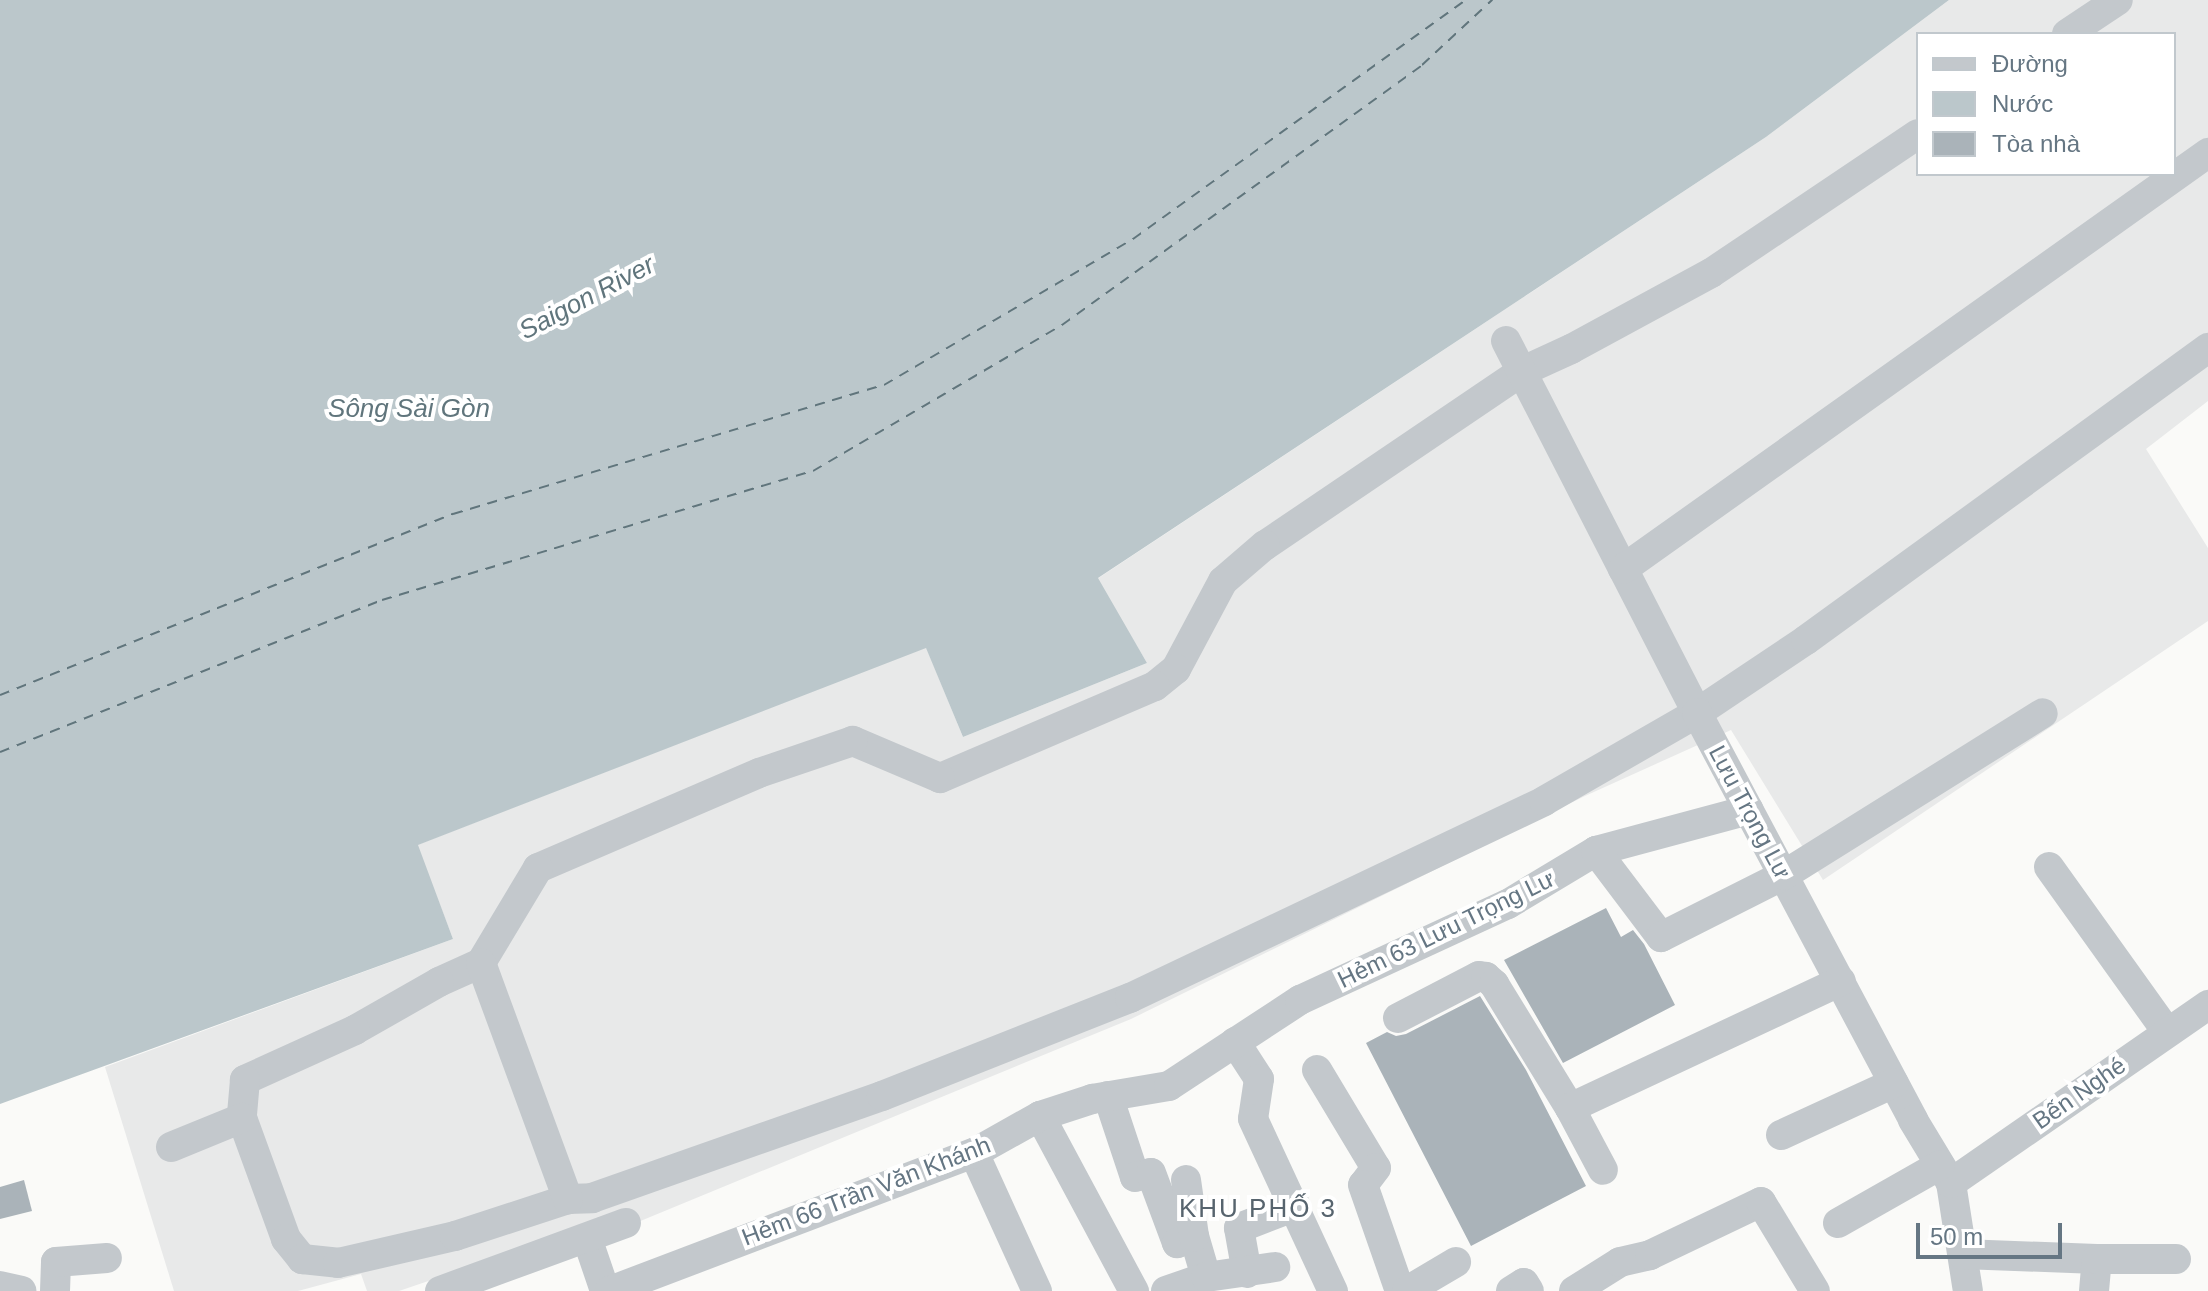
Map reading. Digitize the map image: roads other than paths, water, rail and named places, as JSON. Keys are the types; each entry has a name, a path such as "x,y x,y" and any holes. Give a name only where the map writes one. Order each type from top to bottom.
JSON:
{"street":[{"path":"2070,32 2118,0"},
{"path":"1916,135 1711,273 1571,349 1521,372 1265,545 1223,581 1176,669 1155,686 991,759 940,778 853,741 759,773 538,868 481,963 439,982 355,1030 245,1080 242,1118 286,1239 302,1259 338,1263 455,1236 568,1199 592,1198 882,1096 1130,998 1544,801 1697,713 1806,640 2208,348"},
{"path":"2176,176 2208,153"},
{"path":"1623,569 2176,176"},
{"name":"Lưu Trọng Lư","path":"1506,341 1697,713 1894,1083 1946,1174 1968,1291"},
{"path":"1596,851 1661,937 1784,875 2043,713"},
{"name":"Hẻm 63 Lưu Trọng Lư","path":"1169,1086 1300,1000 1508,904 1596,851 1749,810"},
{"path":"2049,867 2167,1032"},
{"path":"481,963 568,1199"},
{"path":"1398,1018 1479,976 1486,977 1494,984 1570,1108 1603,1170"},
{"path":"1570,1108 1841,981"},
{"name":"Bến Nghé","path":"1838,1223 1946,1174 2208,1005"},
{"path":"1235,1042 1259,1079 1253,1119 1333,1291"},
{"path":"1317,1070 1376,1168 1363,1185 1400,1291"},
{"path":"1781,1135 1894,1083"},
{"name":"Hẻm 66 Trần Văn Khánh","path":"587,1238 608,1291 974,1153 1040,1116 1108,1096 1169,1086"},
{"path":"1108,1096 1135,1177 1151,1173 1177,1243 1194,1236"},
{"path":"1040,1116 1134,1291"},
{"path":"171,1147 242,1118"},
{"path":"974,1153 1037,1291"},
{"path":"1186,1180 1194,1236 1206,1277"},
{"path":"1574,1291 1620,1262 1650,1255 1761,1202 1815,1291"},
{"path":"1166,1291 1206,1277 1261,1270 1239,1228 1296,1206"},
{"path":"440,1291 626,1223"},
{"path":"1962,1254 2176,1259"},
{"path":"55,1291 56,1262 107,1258"},
{"path":"2094,1291 2097,1259"},
{"path":"1407,1291 1456,1262"},
{"path":"1511,1291 1524,1283 1529,1291"},
{"path":"0,1286 21,1291"}],"water":[{"name":"Sông Sài Gòn","path":"0,0 1949,0 1766,137 1098,578 1147,663 963,737 926,648 418,845 453,939 0,1104"}],"district":[{"name":"KHU PHỐ 3","path":"1258,1209"}],"water label":[{"name":"Saigon River","path":"587,298"}]}
